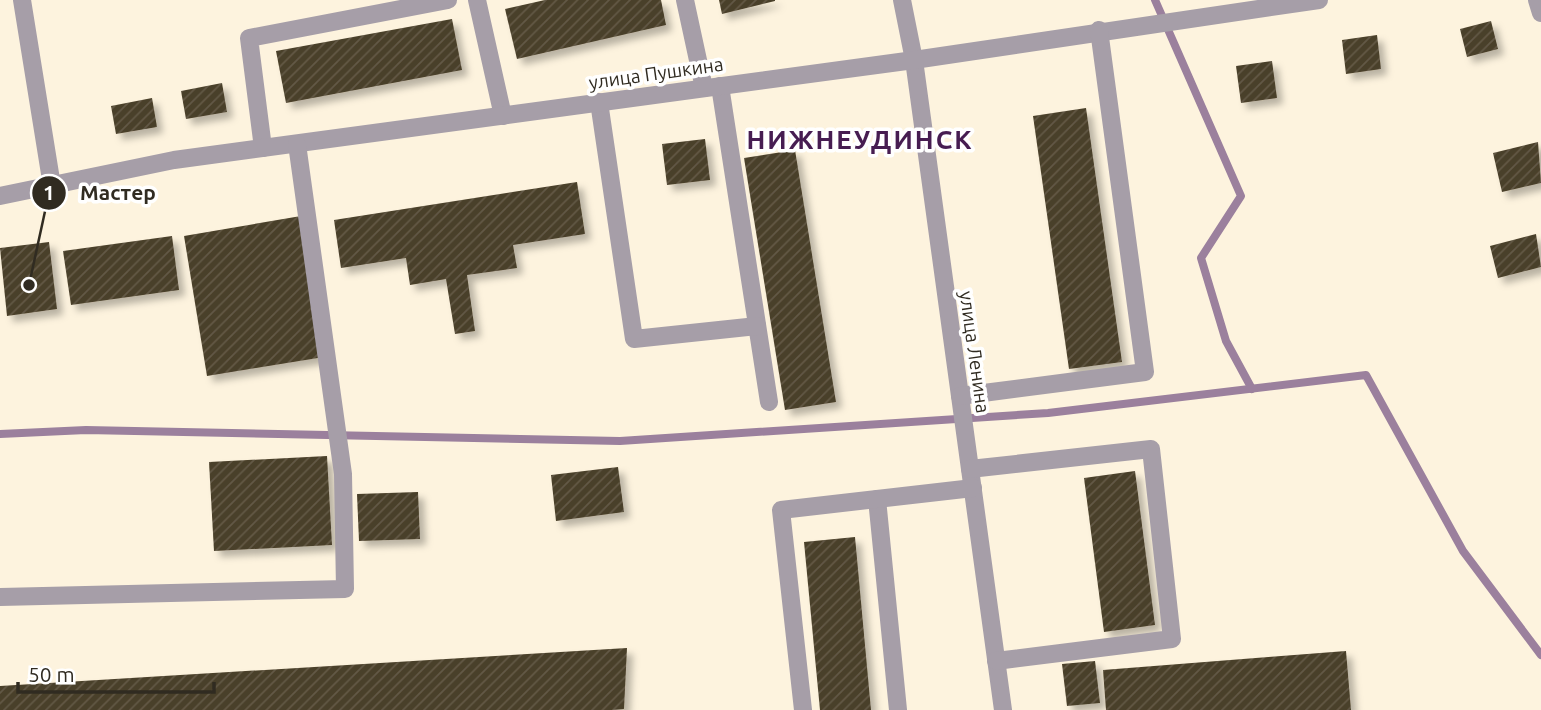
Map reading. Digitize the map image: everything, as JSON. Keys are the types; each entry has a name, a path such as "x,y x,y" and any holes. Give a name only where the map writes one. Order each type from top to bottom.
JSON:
{"street":[{"path":"22,0 52,186"},
{"path":"263,148 249,38 448,0"},
{"path":"477,0 503,116"},
{"path":"685,0 712,87 769,402"},
{"name":"улица Ленина","path":"902,0 914,60 1003,710"},
{"path":"1537,0 1541,13"},
{"name":"улица Пушкина","path":"0,196 174,160 914,60 1099,30 1307,1"},
{"path":"960,396 1145,372 1099,30"},
{"path":"599,102 634,339 757,326"},
{"path":"0,597 345,589 343,474 297,144"},
{"path":"970,469 1151,449 1172,639 996,661"},
{"path":"803,710 781,510 972,488"},
{"path":"877,499 898,710"}],"building":[{"path":"545,0 661,0 666,25 517,59 505,9"},
{"path":"719,0 775,0 775,1 722,14"},
{"path":"452,19 462,70 286,103 276,51"},
{"path":"1491,21 1498,49 1467,57 1460,29"},
{"path":"1377,35 1381,69 1346,74 1342,40"},
{"path":"1272,61 1277,98 1241,103 1236,66"},
{"path":"222,83 227,112 186,119 181,91"},
{"path":"152,98 157,127 116,134 111,106"},
{"path":"1086,108 1122,362 1069,369 1033,116"},
{"path":"705,139 710,180 667,185 662,144"},
{"path":"1538,142 1541,183 1502,192 1493,153"},
{"path":"795,150 836,402 785,410 744,158"},
{"path":"577,182 585,234 513,245 517,268 467,275 475,331 455,334 446,279 410,285 406,258 341,268 334,220"},
{"path":"301,216 324,357 207,376 184,236"},
{"path":"1536,234 1541,267 1498,278 1490,246"},
{"path":"172,236 179,290 71,305 63,251"},
{"path":"49,242 57,309 7,316 0,248"},
{"path":"327,456 332,545 214,551 209,462"},
{"path":"618,467 624,512 556,521 551,475"},
{"path":"1135,471 1155,625 1104,632 1084,478"},
{"path":"418,492 420,539 359,541 357,494"},
{"path":"855,537 871,710 820,710 804,542"},
{"path":"627,648 624,709 0,710 0,686"},
{"path":"1346,651 1351,710 1106,710 1103,670"},
{"path":"1095,661 1100,703 1067,706 1062,664"}],"waterway":[{"path":"1155,0 1241,196 1201,258 1226,341 1252,389"},
{"path":"0,434 86,430 620,441 1048,413 1366,375 1463,551 1541,655"}],"place":[{"name":"Мастер","path":"29,285"}],"district":[{"name":"НИЖНЕУДИНСК","path":"860,140"}]}
